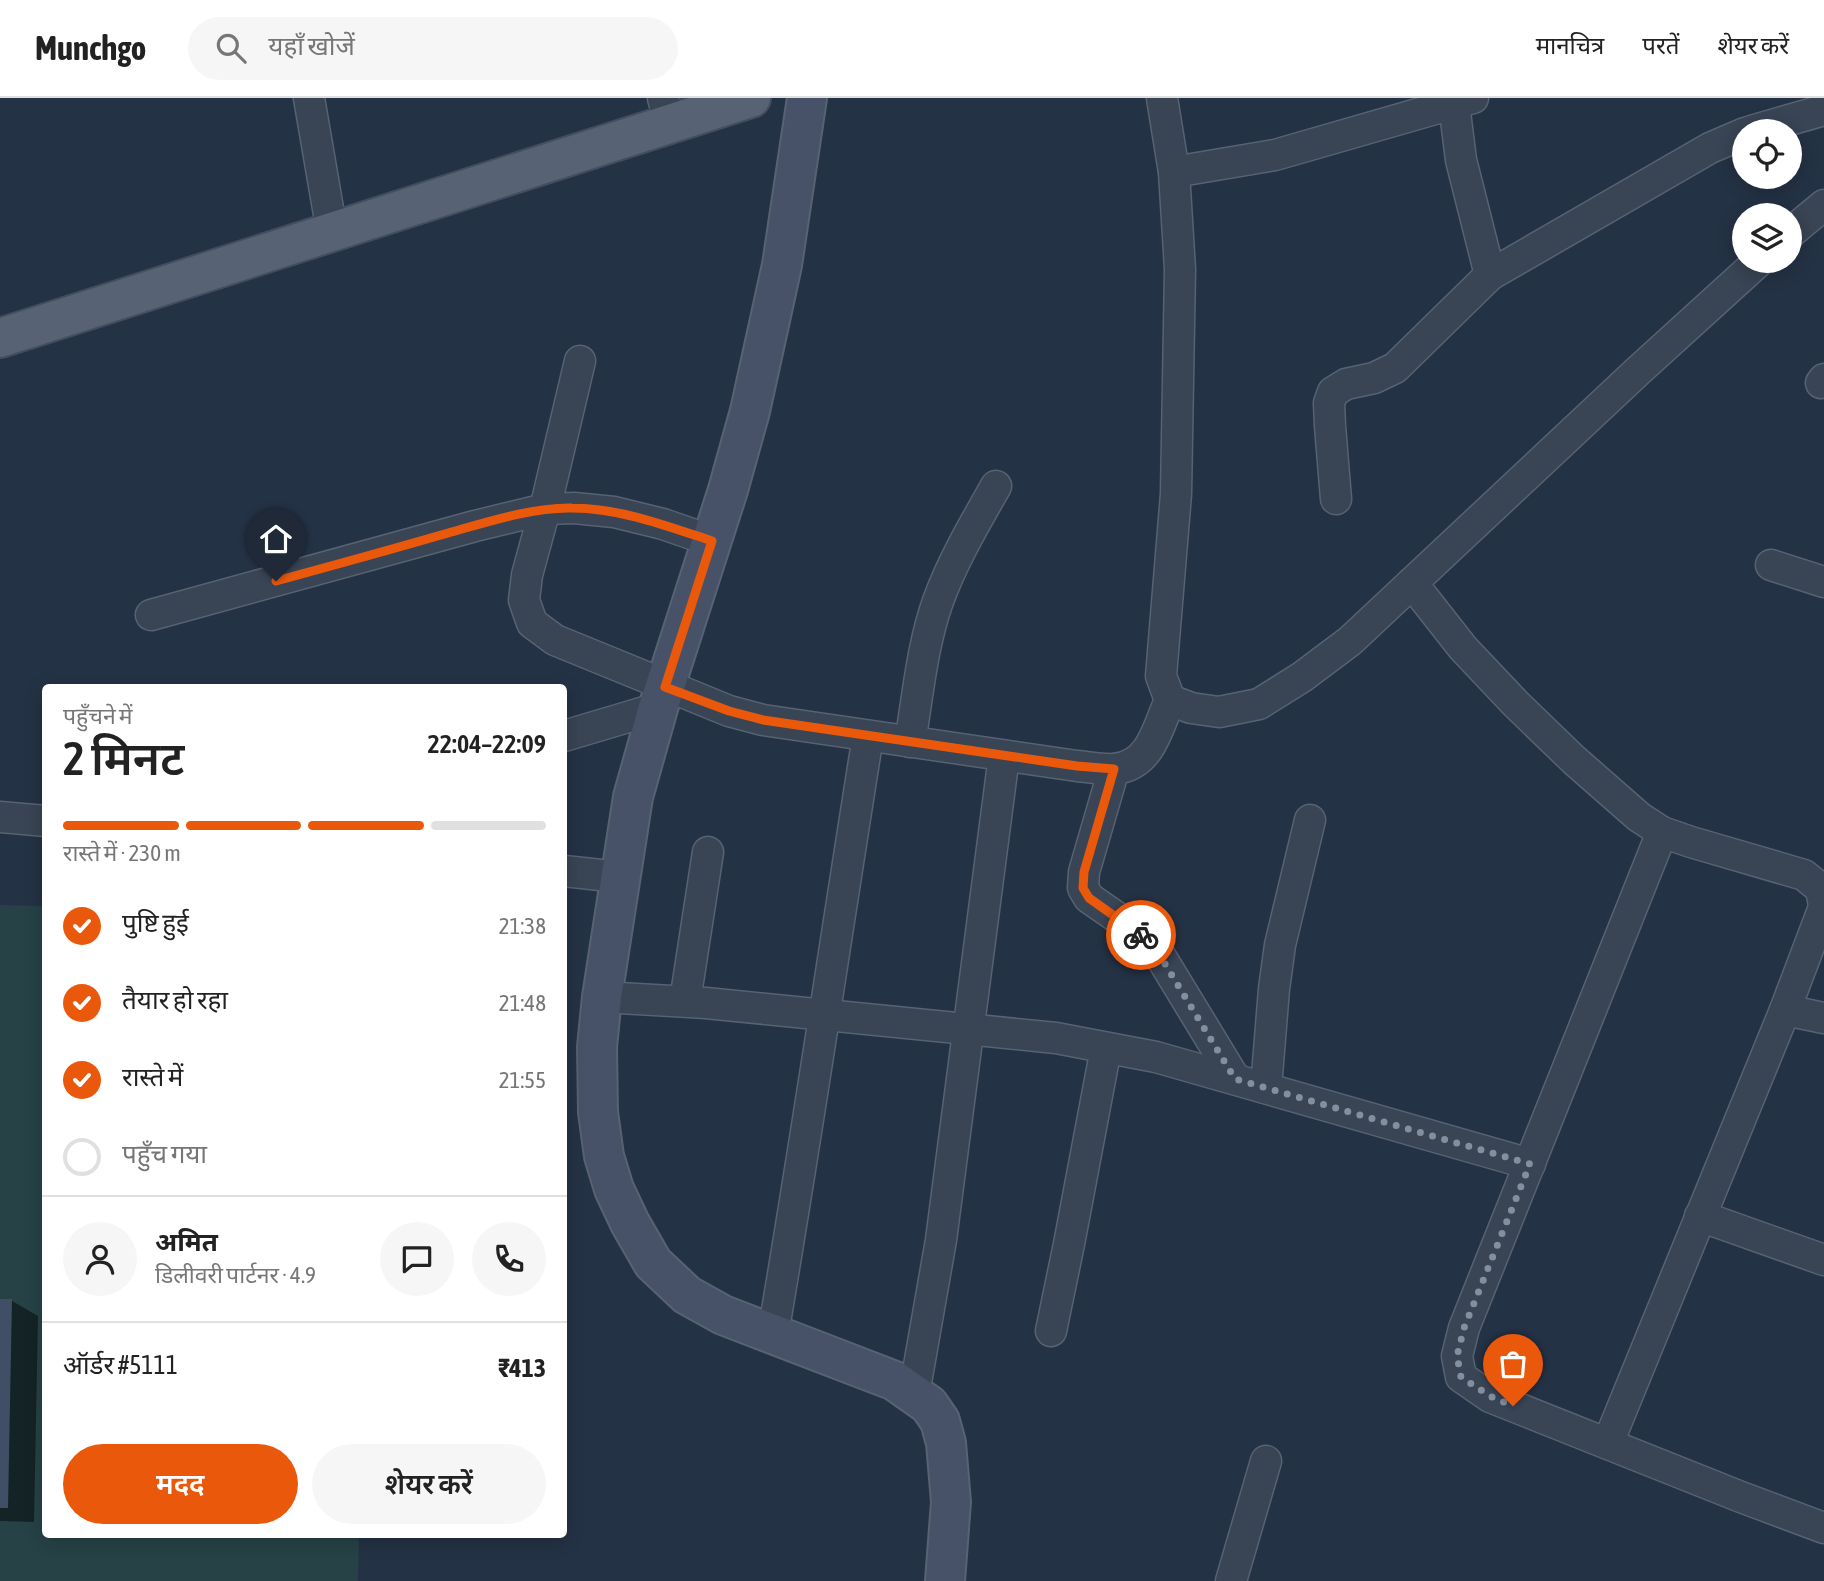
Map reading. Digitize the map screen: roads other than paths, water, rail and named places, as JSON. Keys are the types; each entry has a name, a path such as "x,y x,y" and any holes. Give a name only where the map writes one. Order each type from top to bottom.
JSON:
{"main road":[{"path":"0,338 332,232 667,111 751,98"}],"street":[{"path":"309,98 332,232"},
{"path":"807,98 782,265 750,411 729,490 662,697 633,797 602,997 597,1047 598,1112 604,1156 614,1189 630,1223 653,1264 687,1295 723,1315 895,1381 929,1405 940,1421 946,1443 951,1502 944,1581"},
{"path":"580,361 527,575 524,600 532,623 555,640 662,697 763,720 1077,766 1114,769 1133,765 1147,753 1170,700 1161,676 1176,494 1180,269 1174,172 1162,98"},
{"path":"1174,172 1275,155 1463,101 1461,160 1490,275"},
{"path":"1793,119 1824,110"},
{"path":"1336,499 1329,426 1329,403 1333,392 1346,384 1374,378 1395,369 1490,275 1710,148 1732,139"},
{"path":"1802,223 1824,205"},
{"path":"1170,700 1191,708 1219,712 1259,704 1303,677 1350,641 1746,273"},
{"path":"909,743 927,641 938,602 953,563 996,486"},
{"path":"151,615 545,509 574,508 614,512 663,524 712,541"},
{"path":"1771,565 1824,582"},
{"path":"1412,583 1463,648 1515,703 1639,817 1662,832 1804,875 1821,889 1824,906 1785,1010 1608,1444"},
{"path":"567,735 662,697"},
{"path":"773,1334 868,736"},
{"path":"914,1394 941,1240 1004,756"},
{"path":"1114,769 1084,872 1083,888 1089,898 1144,936 1159,954 1235,1079"},
{"path":"0,817 42,821"},
{"path":"1266,1088 1280,945 1310,820"},
{"path":"1662,832 1464,1328 1457,1356 1461,1377 1490,1396 1824,1528"},
{"path":"685,1002 708,852"},
{"path":"567,871 619,877"},
{"path":"602,997 685,1002 1056,1038 1156,1057 1530,1164"},
{"path":"1785,1010 1824,1018"},
{"path":"1051,1331 1106,1048"},
{"path":"1700,1216 1824,1260"},
{"path":"1231,1581 1266,1461"}]}
